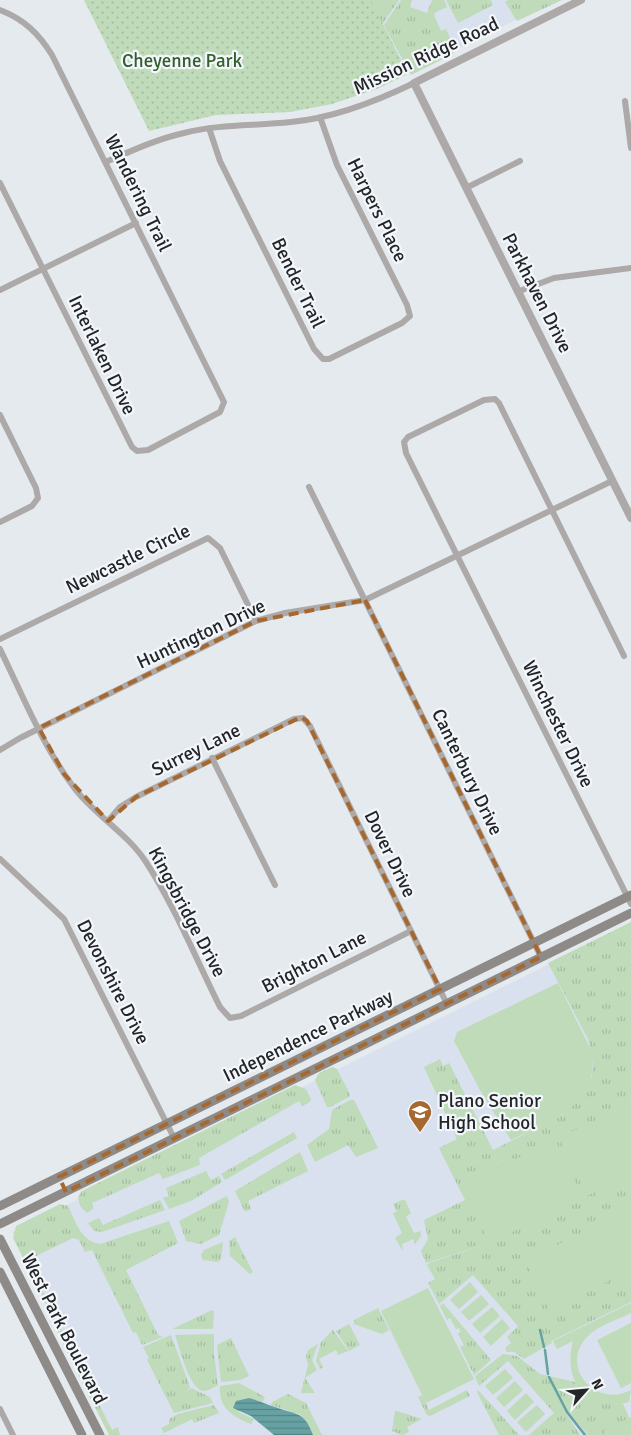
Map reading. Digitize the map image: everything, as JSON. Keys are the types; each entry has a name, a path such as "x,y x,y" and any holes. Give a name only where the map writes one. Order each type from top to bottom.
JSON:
{"main road":[{"name":"Independence Parkway","path":"0,1206 534,942 630,899"},
{"name":"Independence Parkway","path":"0,1224 631,913"},
{"path":"59,1177 66,1192"},
{"name":"West Park Boulevard","path":"0,1239 100,1435"},
{"name":"West Park Boulevard","path":"0,1272 82,1435"}],"street":[{"name":"Mission Ridge Road","path":"106,162 158,140 209,128 292,122 320,117 373,102 581,0"},
{"name":"Wandering Trail","path":"0,10 25,23 45,43 221,396 223,408"},
{"name":"Parkhaven Drive","path":"414,83 631,518"},
{"path":"625,101 631,148"},
{"name":"Harpers Place","path":"320,117 337,165 407,305 410,316"},
{"name":"Bender Trail","path":"209,128 220,161 318,355 323,359 335,357 402,323 410,316"},
{"path":"466,188 520,161"},
{"name":"Interlaken Drive","path":"0,183 129,442 137,451 148,450 216,415 223,408"},
{"path":"0,290 136,223"},
{"path":"517,292 549,279 631,268"},
{"name":"Winchester Drive","path":"552,510 502,408 495,399 484,400 414,433 404,442 404,447 630,899"},
{"path":"0,415 36,488 38,498 32,506 0,522"},
{"name":"Huntington Drive","path":"0,750 39,728 256,621 285,613 365,600 612,481"},
{"name":"Canterbury Drive","path":"309,487 541,957"},
{"path":"552,510 624,656"},
{"name":"Newcastle Circle","path":"0,639 208,538 220,548 256,621"},
{"name":"Kingsbridge Drive","path":"0,649 64,774 83,797 136,848 154,874 220,1007 230,1018"},
{"name":"Surrey Lane","path":"108,821 120,807 136,797 294,719 303,718"},
{"name":"Dover Drive","path":"303,718 310,726 447,1004"},
{"path":"212,758 276,885"},
{"name":"Devonshire Drive","path":"0,859 64,919 174,1138"},
{"name":"Brighton Lane","path":"230,1018 241,1016 411,931"},
{"path":"0,1409 13,1435"}],"highlighted area":[{"path":"365,600 541,957 66,1192 59,1177 440,989 307,721 301,717 136,797 108,821 64,774 39,728 256,621"}],"shaded area":[{"path":"371,0 555,0 408,74"},
{"name":"Plano Senior High School","path":"631,923 631,1417 603,1435 113,1435 12,1232"}],"green space":[{"name":"Cheyenne Park","path":"84,0 371,0 408,74 377,89 332,104 290,112 216,115 149,131"},
{"path":"365,0 399,0 381,26"},
{"path":"401,0 412,0 410,7 427,13 432,0 444,0 447,7 436,12 434,15 441,31 446,29 455,49 453,54 411,75 384,25"},
{"path":"446,0 491,0 493,5 458,23"},
{"path":"508,0 562,0 517,21 505,2"},
{"path":"631,922 631,1302 551,1341 552,1343 524,1359 514,1352 507,1352 505,1348 511,1343 507,1337 518,1326 473,1275 439,1304 428,1283 435,1279 427,1265 429,1263 489,1243 426,1263 421,1251 428,1239 424,1220 465,1200 439,1148 457,1139 424,1067 440,1059 443,1066 449,1063 493,1150 562,1115 592,1076 593,1063 588,1039 548,963"},
{"path":"558,983 592,1052 592,1071 588,1086 580,1099 569,1109 542,1126 511,1140 480,1090 454,1041 457,1032"},
{"path":"332,1067 337,1069 350,1094 349,1097 327,1107 315,1080 319,1073"},
{"path":"295,1085 306,1089 311,1099 310,1102 302,1106 299,1101 199,1158 200,1165 163,1179 159,1173 92,1203 93,1209 87,1213 80,1206 78,1197 82,1191"},
{"path":"350,1100 354,1100 378,1148 356,1157 348,1145 315,1162 307,1145 329,1129 332,1110"},
{"path":"631,1103 631,1174 587,1196 559,1138"},
{"path":"294,1132 297,1138 225,1180 221,1174"},
{"path":"555,1140 583,1198 489,1243 462,1185"},
{"path":"300,1152 308,1171 248,1201 251,1209 245,1212 235,1191"},
{"path":"206,1171 211,1180 219,1176 222,1182 191,1201 169,1209 163,1198 169,1196 166,1188"},
{"path":"227,1196 229,1202 219,1235 201,1244 186,1241 179,1221"},
{"path":"160,1200 165,1210 102,1232 94,1231 88,1223 99,1218 103,1225"},
{"path":"405,1200 411,1213 406,1217 414,1233 420,1231 421,1236 415,1244 413,1239 402,1244 403,1251 395,1238 402,1233 393,1213 397,1212 393,1204"},
{"path":"60,1204 68,1206 80,1230 88,1239 100,1244 169,1221 178,1243 126,1270 158,1335 163,1337 142,1345 136,1332 133,1333 92,1250 85,1252 79,1240 73,1238 38,1255 35,1260 37,1267 32,1270 76,1358 82,1357 71,1361 39,1289 13,1238 16,1226"},
{"path":"631,1208 631,1270 549,1310 525,1261"},
{"path":"235,1237 253,1272 250,1274 230,1256 229,1241"},
{"path":"223,1242 221,1260 217,1262 203,1260 201,1255 204,1250"},
{"path":"470,1282 478,1292 459,1309 450,1300"},
{"path":"428,1288 474,1379 426,1403 381,1311"},
{"path":"481,1295 489,1304 469,1321 461,1312"},
{"path":"443,1303 491,1360 474,1375 460,1347 464,1345 458,1334 461,1332 459,1328 456,1329 450,1318 447,1320 440,1306"},
{"path":"631,1303 631,1313 591,1333 579,1348 577,1360 579,1372 585,1382 605,1394 618,1394 631,1390 629,1402 601,1403 581,1391 575,1381 571,1369 573,1341 557,1349 553,1341"},
{"path":"492,1307 500,1316 480,1333 472,1324"},
{"path":"378,1308 389,1330 382,1334 354,1324 354,1320"},
{"path":"212,1310 214,1311 213,1329 172,1329"},
{"path":"502,1319 510,1328 491,1346 483,1337"},
{"path":"631,1323 631,1383 621,1388 597,1340"},
{"path":"349,1324 360,1345 349,1351 336,1331"},
{"path":"333,1330 348,1351 338,1355 336,1350 319,1359 323,1367 320,1369 316,1361 321,1342"},
{"path":"214,1334 214,1354 218,1385 205,1391 200,1390 190,1377 175,1335"},
{"path":"171,1335 190,1387 186,1392 191,1388 210,1397 213,1403 174,1413 147,1360 149,1358 143,1347"},
{"path":"231,1338 249,1376 240,1380 221,1382 217,1345"},
{"path":"318,1344 312,1360 317,1370 305,1378 315,1393 301,1393 308,1365 306,1356 308,1350"},
{"path":"503,1354 517,1356 540,1374 575,1382 608,1404 623,1404 629,1420 627,1426 621,1435 588,1435 568,1412 566,1413 580,1435 529,1435 554,1413 508,1361 479,1386 475,1376"},
{"path":"85,1365 87,1368 82,1370 112,1430 118,1427 120,1435 109,1435 77,1372"},
{"path":"505,1369 513,1378 493,1395 485,1386"},
{"path":"515,1381 523,1390 504,1407 496,1398"},
{"path":"239,1383 265,1397 262,1403 257,1400 238,1412 254,1419 251,1424 228,1411 221,1400 220,1386"},
{"path":"467,1390 470,1396 430,1416 427,1415 418,1397 422,1395 429,1410"},
{"path":"478,1390 519,1435 499,1435 477,1392"},
{"path":"526,1393 534,1402 515,1420 507,1411"},
{"path":"288,1394 306,1403 322,1435 313,1435 301,1415 271,1405 272,1402"},
{"path":"214,1405 219,1413 194,1423 192,1419 164,1433 161,1428 169,1424 169,1419 178,1414"},
{"path":"537,1405 545,1414 526,1432 517,1422"},
{"path":"395,1411 422,1419 407,1427 409,1432 402,1435 392,1431"},
{"path":"631,1417 631,1435 603,1435 606,1429"}],"water":[{"path":"249,1398 302,1417 310,1427 313,1435 274,1435 251,1416 233,1408 236,1401"}],"waterway":[{"path":"540,1330 544,1347"},
{"path":"545,1350 548,1374"},
{"path":"549,1377 567,1412 585,1435"}],"place":[{"name":"Plano Senior High School","path":"420,1133"}]}
